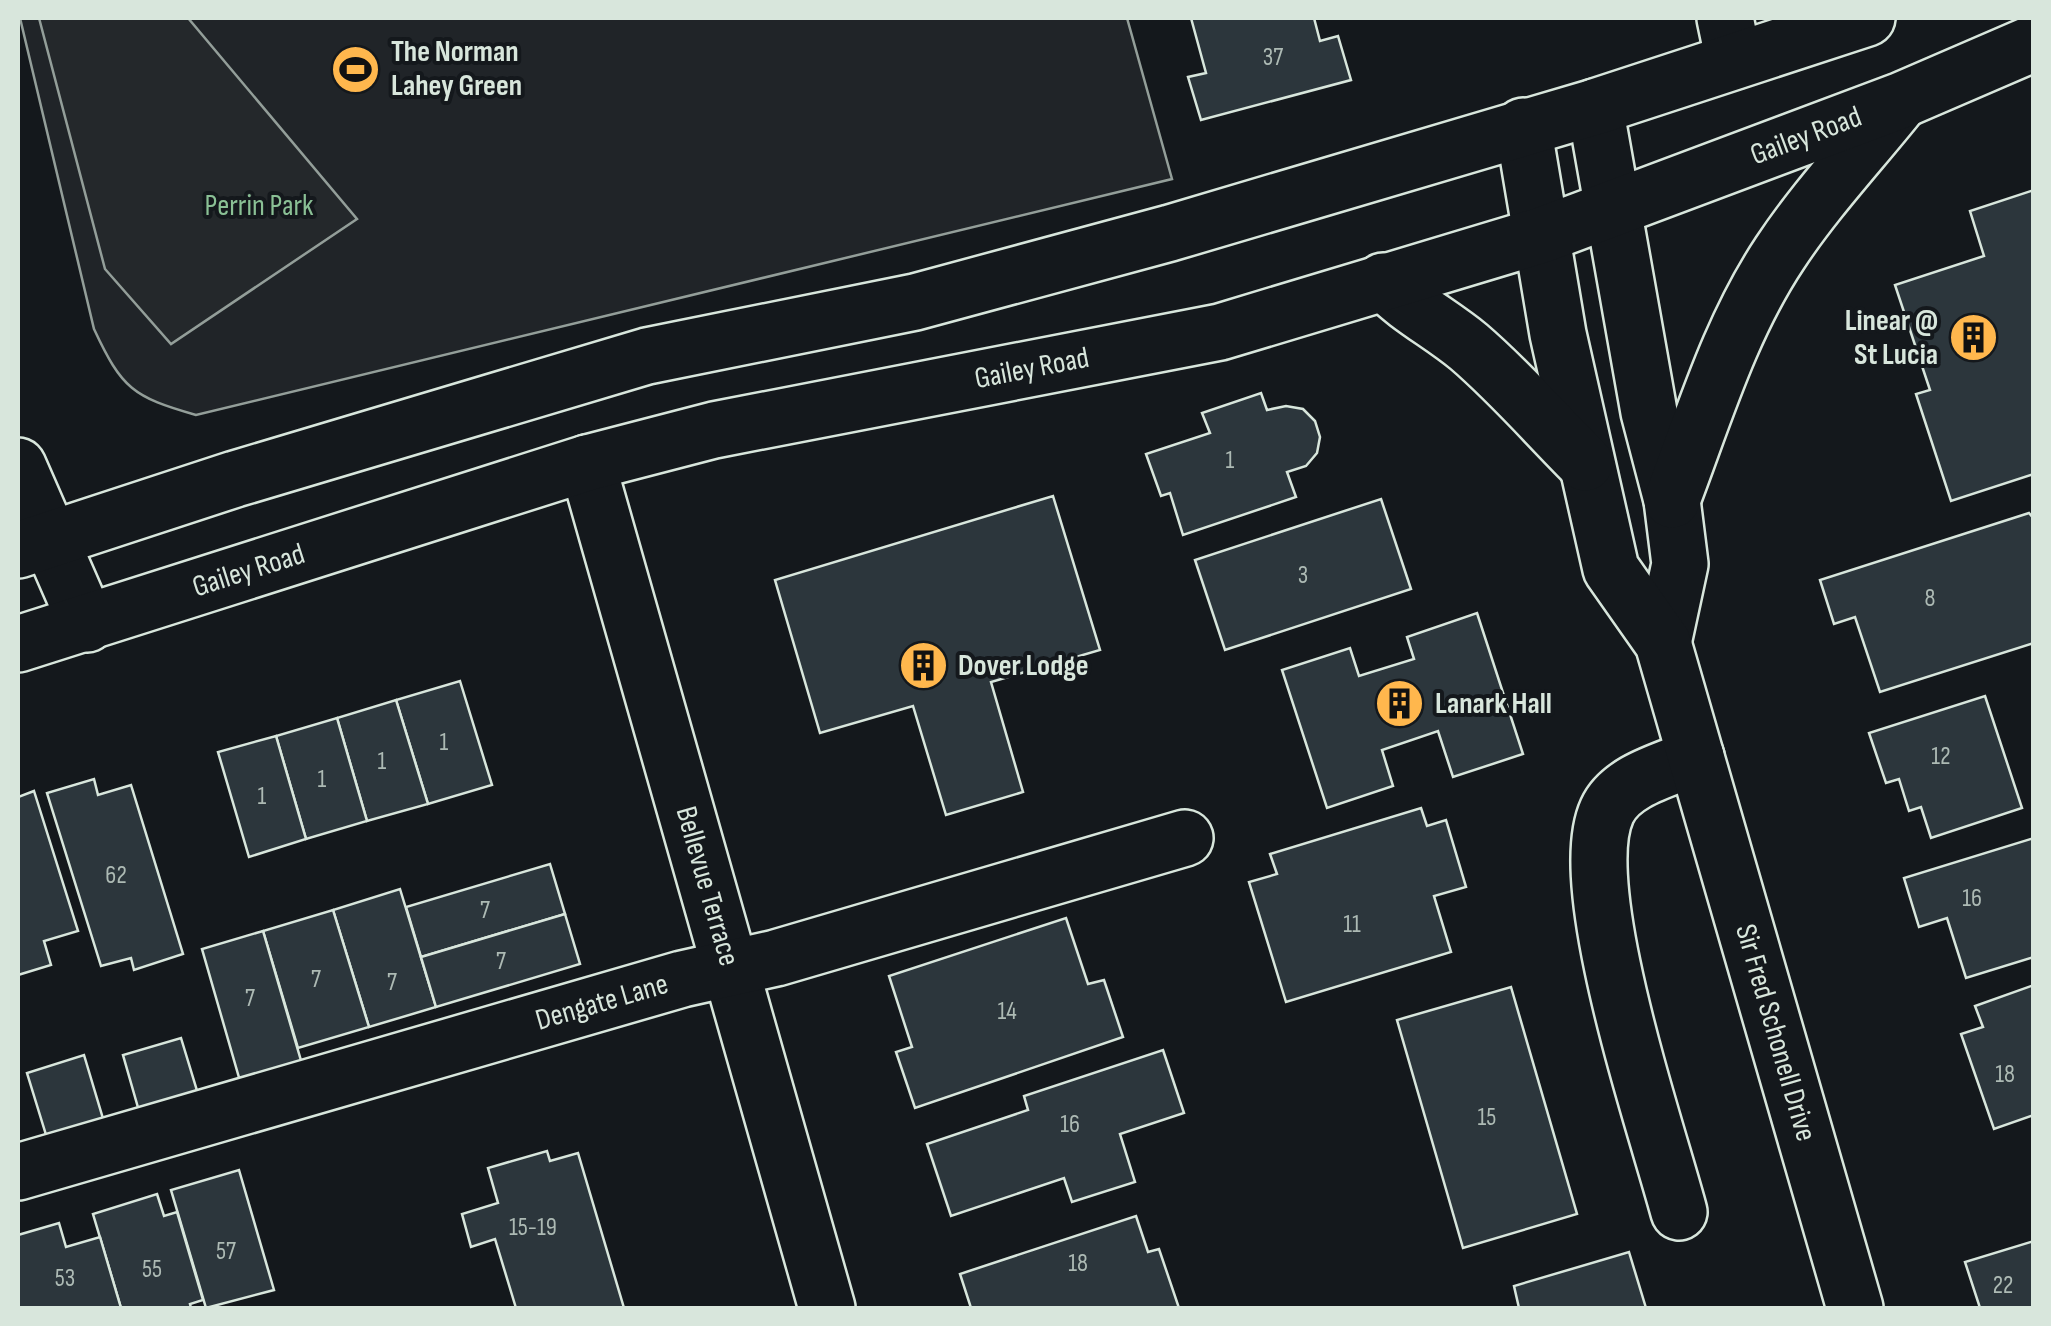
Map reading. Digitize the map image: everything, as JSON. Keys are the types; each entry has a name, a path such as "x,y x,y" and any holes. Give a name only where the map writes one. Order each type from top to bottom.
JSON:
{"main road":[{"path":"33,544 648,356 914,302 1170,233 1595,106 1730,39 1867,18"},
{"name":"Gailey Road","path":"18,644 586,463 714,430 1220,332 1542,234 1902,100 2034,43"},
{"path":"1672,500 1729,347 1780,252 1902,100"},
{"name":"Sir Fred Schonell Drive","path":"1595,106 1649,412 1672,500 1680,564 1663,643"},
{"name":"Sir Fred Schonell Drive","path":"1523,126 1558,334 1611,569 1663,643 1854,1308"},
{"path":"1383,281 1408,307 1468,346 1587,465"},
{"name":"Bellevue Terrace","path":"586,463 827,1308"},
{"path":"18,466 33,544 87,624"},
{"path":"1679,1212 1607,942 1596,886 1598,843 1607,810 1622,789 1696,758"},
{"name":"Dengate Lane","path":"18,1172 1185,838"}],"green space":[{"name":"Perrin Park","path":"20,18 1127,18 1172,179 196,415 157,402 132,388 113,365 94,329"}],"shaded area":[{"path":"39,18 188,18 357,219 171,344 105,269"}],"building":[{"path":"1191,18 1314,18 1320,41 1338,36 1351,80 1201,120 1188,77 1206,73"},
{"name":"Linear @ St Lucia","path":"2034,190 2034,474 1951,501 1916,394 1930,390 1895,285 1984,256 1970,211"},
{"path":"1261,393 1267,410 1286,406 1303,409 1315,421 1320,437 1317,453 1306,466 1287,472 1296,497 1183,535 1170,493 1161,496 1146,454 1210,433 1202,413"},
{"name":"Dover Lodge","path":"1053,496 1100,650 991,682 1023,792 946,815 913,706 820,733 775,580"},
{"path":"1381,499 1411,589 1225,650 1195,560"},
{"path":"2029,513 2034,519 2034,643 1880,692 1855,617 1834,624 1820,580"},
{"name":"Lanark Hall","path":"1477,613 1523,754 1453,777 1438,731 1382,750 1393,786 1327,808 1282,670 1350,648 1359,676 1414,659 1407,637"},
{"path":"460,681 492,785 428,804 396,700"},
{"path":"1985,696 2022,808 1931,838 1921,807 1909,811 1899,779 1886,783 1869,733"},
{"path":"396,700 428,804 367,821 337,718"},
{"path":"337,718 367,821 306,839 276,736"},
{"path":"276,736 306,839 249,857 218,752"},
{"path":"94,779 98,795 131,785 183,954 134,970 131,958 101,966 47,793"},
{"path":"34,791 78,931 44,941 51,965 18,975 18,797"},
{"path":"1421,808 1427,826 1446,820 1466,887 1434,896 1451,952 1286,1002 1249,882 1277,874 1270,854"},
{"path":"2034,838 2034,957 1966,978 1947,918 1919,927 1904,878"},
{"path":"550,864 565,914 421,957 406,907"},
{"path":"400,889 436,1007 369,1027 333,910"},
{"path":"333,910 369,1027 298,1048 263,931"},
{"path":"565,914 580,964 436,1007 421,957"},
{"path":"1066,918 1088,984 1104,980 1123,1037 915,1108 896,1052 912,1047 889,976"},
{"path":"263,931 302,1064 240,1081 202,949"},
{"path":"2034,985 2034,1115 1994,1129 1961,1034 1983,1027 1975,1006"},
{"path":"1511,987 1577,1214 1463,1248 1397,1020"},
{"path":"181,1038 198,1094 139,1111 123,1055"},
{"path":"1163,1050 1184,1113 1120,1134 1135,1182 1072,1202 1064,1178 951,1216 927,1144 1028,1110 1024,1096"},
{"path":"84,1055 104,1122 47,1138 27,1073"},
{"path":"547,1151 550,1161 578,1153 624,1308 516,1308 495,1239 471,1247 462,1214 498,1203 488,1168"},
{"path":"239,1170 274,1290 206,1308 171,1190"},
{"path":"157,1194 164,1216 177,1212 203,1300 190,1304 191,1308 121,1308 93,1214"},
{"path":"1136,1216 1148,1252 1159,1249 1179,1308 971,1308 960,1274"},
{"path":"59,1223 66,1247 100,1237 121,1308 18,1308 18,1235"},
{"path":"2034,1241 2034,1308 1980,1308 1965,1262"},
{"path":"1629,1252 1646,1308 1519,1308 1514,1286"}],"place":[{"name":"The Norman Lahey Green","path":"356,69"},
{"name":"Linear @ St Lucia","path":"1973,338"},
{"name":"Dover Lodge","path":"923,666"},
{"name":"Lanark Hall","path":"1400,704"}]}
